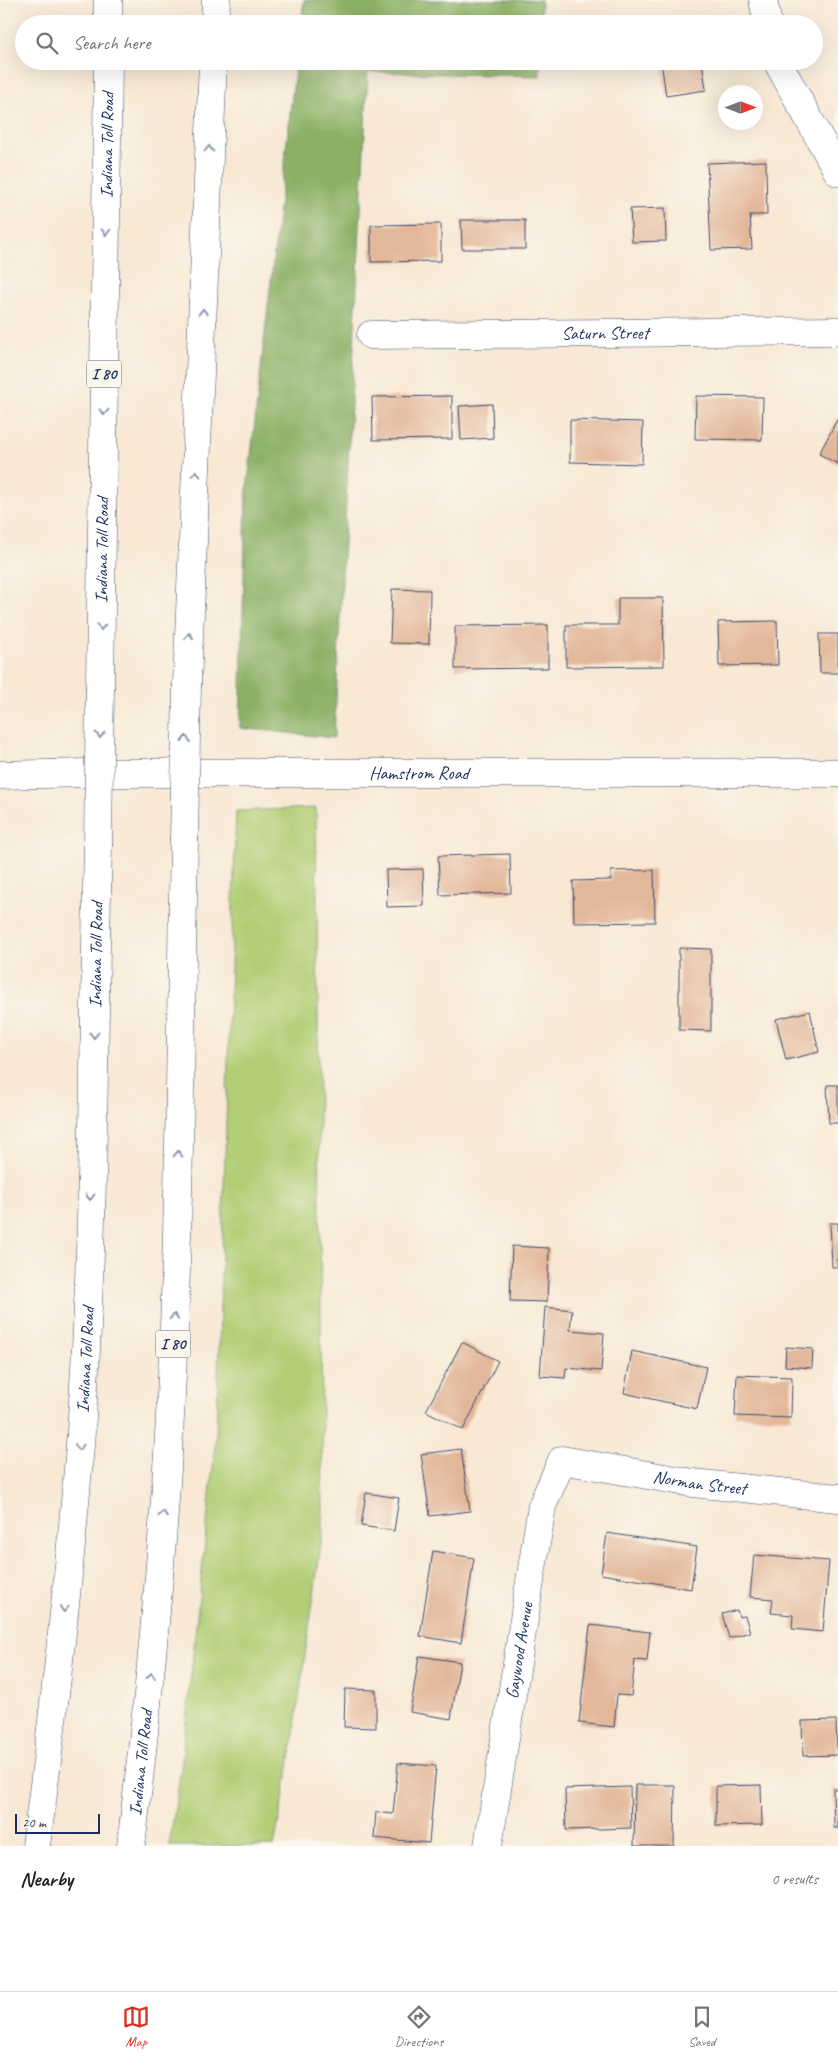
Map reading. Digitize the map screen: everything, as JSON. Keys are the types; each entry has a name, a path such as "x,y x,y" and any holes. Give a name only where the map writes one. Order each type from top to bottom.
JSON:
{"main road":[{"path":"108,0 108,15"},
{"path":"215,15 216,0"},
{"path":"763,0 766,15"},
{"name":"Indiana Toll Road","path":"36,1846 56,1693 80,1444 88,1282 98,846 108,70"},
{"name":"Indiana Toll Road","path":"131,1846 148,1705 168,1453 175,1277 187,685 213,70"},
{"path":"783,70 838,172"},
{"name":"Saturn Street","path":"371,336 838,331"},
{"name":"Hamstrom Road","path":"0,775 108,773 838,773"},
{"name":"Norman Street","path":"562,1460 693,1483 838,1498"},
{"name":"Gaywood Avenue","path":"488,1846 542,1506 562,1460"}],"green space":[{"path":"304,0 541,0 541,15 302,15"},
{"path":"295,70 540,70 540,76 368,72 334,738 240,728 246,499"},
{"path":"316,808 323,1531 289,1767 274,1846 169,1846 181,1769 216,1438 236,811"}],"building":[{"path":"662,70 703,70 706,90 666,96"},
{"path":"766,161 767,215 750,215 752,249 711,250 707,163"},
{"path":"665,208 666,241 632,242 630,209"},
{"path":"461,220 525,220 525,249 462,249"},
{"path":"441,224 441,261 371,262 371,225"},
{"path":"452,396 452,439 373,440 372,397"},
{"path":"696,396 763,397 762,440 695,439"},
{"path":"492,404 493,438 461,440 459,406"},
{"path":"838,418 838,464 819,454"},
{"path":"570,420 643,422 642,464 570,462"},
{"path":"392,589 430,590 429,644 390,643"},
{"path":"618,598 663,598 664,666 566,667 566,625 618,625"},
{"path":"777,621 778,665 719,666 718,622"},
{"path":"548,625 548,668 455,669 455,626"},
{"path":"819,634 838,634 838,673 820,673"},
{"path":"510,854 511,893 440,895 438,856"},
{"path":"423,869 424,906 387,907 386,870"},
{"path":"654,870 655,922 574,923 573,881 611,880 611,871"},
{"path":"679,948 711,949 711,1031 679,1030"},
{"path":"810,1011 819,1052 786,1060 776,1019"},
{"path":"827,1085 838,1085 838,1123 829,1123"},
{"path":"830,1223 838,1223 838,1267 832,1267"},
{"path":"512,1246 549,1248 547,1302 510,1301"},
{"path":"545,1307 572,1310 570,1330 604,1333 601,1371 566,1368 565,1378 540,1376"},
{"path":"462,1342 498,1361 463,1430 426,1411"},
{"path":"786,1347 813,1349 812,1368 785,1366"},
{"path":"632,1351 706,1367 697,1409 624,1393"},
{"path":"737,1375 792,1377 791,1418 735,1416"},
{"path":"461,1449 470,1511 430,1516 421,1454"},
{"path":"366,1493 399,1498 394,1531 361,1526"},
{"path":"607,1533 697,1547 691,1589 601,1574"},
{"path":"433,1551 474,1558 461,1643 420,1636"},
{"path":"754,1555 829,1561 823,1632 792,1629 793,1615 771,1613 773,1599 750,1597"},
{"path":"737,1610 739,1617 745,1616 750,1632 729,1638 722,1614"},
{"path":"590,1625 650,1632 647,1661 635,1660 631,1696 617,1695 614,1727 579,1723"},
{"path":"419,1656 460,1662 451,1719 410,1712"},
{"path":"345,1689 376,1690 376,1728 344,1727"},
{"path":"836,1720 837,1755 803,1756 802,1721"},
{"path":"398,1763 436,1766 429,1843 374,1838 376,1812 393,1814"},
{"path":"635,1785 675,1785 674,1846 634,1846"},
{"path":"761,1785 762,1825 716,1826 716,1786"},
{"path":"630,1787 631,1828 566,1830 565,1789"},
{"path":"833,1789 838,1789 838,1828 834,1828"}]}
